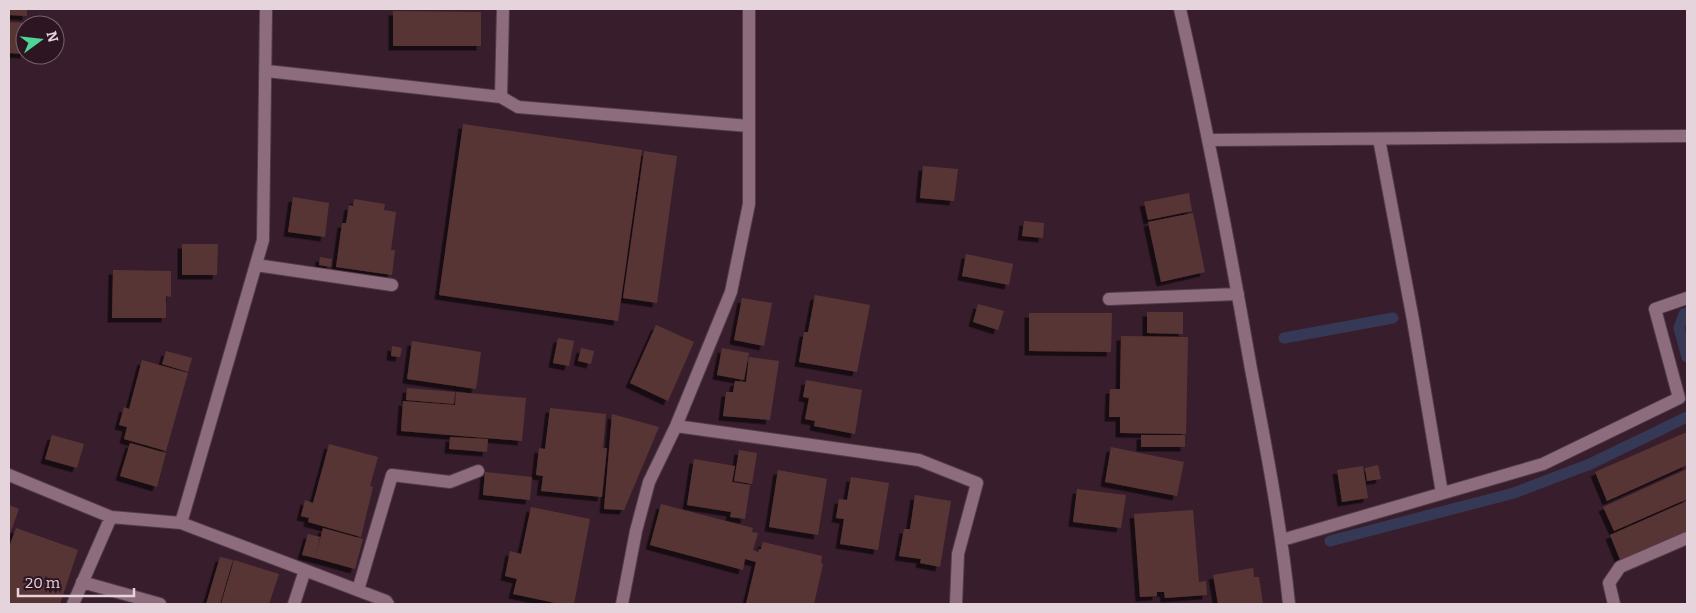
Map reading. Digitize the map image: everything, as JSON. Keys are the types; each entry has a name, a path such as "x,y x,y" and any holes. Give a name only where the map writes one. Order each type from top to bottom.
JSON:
{"street":[{"path":"180,523 263,240 267,71 266,9"},
{"path":"502,9 502,97"},
{"path":"622,604 636,530 649,482 676,426 731,292 750,204 749,9"},
{"path":"1180,9 1210,140 1282,540 1289,604"},
{"path":"267,71 502,97 518,107 749,126"},
{"path":"1210,140 1687,136"},
{"path":"1379,139 1413,320 1442,493"},
{"path":"256,265 392,285"},
{"path":"1109,299 1238,294"},
{"path":"1282,540 1543,464 1679,398 1655,309 1687,298"},
{"path":"676,426 919,460 977,483 958,554 956,604"},
{"path":"358,590 392,475 450,482 478,471"},
{"path":"9,475 110,517 180,523 358,590 386,601 388,604"},
{"path":"73,604 110,517"},
{"path":"1614,604 1609,583 1620,567 1687,538"},
{"path":"294,604 305,570"},
{"path":"82,582 160,604"}],"building":[{"path":"9,9 27,9 27,15 9,15"},
{"path":"393,11 481,12 481,46 393,46"},
{"path":"9,22 15,22 15,53 9,53"},
{"path":"463,124 642,150 618,321 439,295"},
{"path":"644,151 677,156 657,303 623,298"},
{"path":"923,166 958,169 954,201 920,198"},
{"path":"1189,193 1192,211 1148,220 1144,202"},
{"path":"293,197 329,203 325,237 288,232"},
{"path":"354,199 385,204 384,210 396,212 391,250 395,250 392,275 336,267 342,223 346,223 349,205 353,206"},
{"path":"1193,213 1205,272 1161,282 1148,222"},
{"path":"1024,221 1044,223 1043,238 1022,236"},
{"path":"182,244 218,244 217,275 182,275"},
{"path":"966,254 1013,264 1009,285 962,276"},
{"path":"320,257 332,259 331,267 319,265"},
{"path":"113,270 171,271 171,297 166,296 166,318 112,318"},
{"path":"815,295 870,305 857,372 799,362 804,332 808,332"},
{"path":"742,298 772,303 764,346 734,340"},
{"path":"978,304 1004,311 998,330 973,322"},
{"path":"1147,312 1183,312 1183,334 1147,333"},
{"path":"1029,313 1112,313 1111,352 1029,351"},
{"path":"656,325 694,342 668,401 630,383"},
{"path":"1121,336 1188,337 1186,434 1120,433 1120,417 1109,417 1110,389 1120,389"},
{"path":"558,338 574,341 569,366 553,363"},
{"path":"412,341 481,352 476,389 407,379"},
{"path":"392,346 402,348 400,357 391,356"},
{"path":"581,348 594,351 591,364 578,361"},
{"path":"722,348 749,353 744,380 717,375"},
{"path":"166,351 192,358 188,372 162,364"},
{"path":"749,357 779,361 770,420 723,416 726,392 733,392 735,381 746,382"},
{"path":"142,360 188,373 166,451 124,439 127,427 119,425 124,407 129,409"},
{"path":"806,380 862,390 855,434 814,426 815,421 805,419 809,398 803,397"},
{"path":"407,388 455,392 454,404 406,400"},
{"path":"456,392 526,398 522,441 401,431 403,401 455,405"},
{"path":"550,408 606,414 603,448 607,448 602,497 541,491 543,476 536,475 539,448 545,449"},
{"path":"612,414 659,427 624,510 604,509"},
{"path":"1687,432 1687,465 1607,501 1595,472"},
{"path":"52,435 84,444 77,468 45,459"},
{"path":"1141,435 1185,435 1185,447 1141,447"},
{"path":"450,437 488,439 487,452 449,449"},
{"path":"130,443 166,453 157,487 120,476"},
{"path":"329,444 378,457 370,486 373,487 361,537 308,522 309,518 301,516 305,500 313,503"},
{"path":"1111,447 1184,462 1177,496 1105,482"},
{"path":"739,450 757,453 752,484 734,481"},
{"path":"694,459 735,466 732,482 750,485 745,519 730,517 731,512 687,505"},
{"path":"1378,465 1381,479 1367,481 1365,468"},
{"path":"1363,466 1368,498 1342,502 1337,470"},
{"path":"1687,469 1687,499 1614,531 1603,507"},
{"path":"778,470 827,479 818,535 769,527"},
{"path":"485,472 532,477 530,500 483,495"},
{"path":"851,477 889,483 878,550 840,544 844,519 836,518 839,499 847,500"},
{"path":"1077,489 1126,495 1121,528 1073,522"},
{"path":"915,495 951,501 940,567 920,563 921,559 899,556 904,529 910,529"},
{"path":"1687,501 1687,533 1621,562 1610,535"},
{"path":"661,504 753,528 752,532 758,533 753,550 758,552 763,542 822,556 821,563 823,564 814,604 746,604 756,562 745,559 743,570 650,545"},
{"path":"9,505 19,509 9,536"},
{"path":"531,507 590,519 574,604 560,604 513,594 517,579 505,576 510,551 521,554"},
{"path":"1193,510 1199,582 1206,581 1207,595 1165,598 1164,592 1157,592 1157,596 1140,597 1134,514"},
{"path":"16,528 78,550 60,604 9,604 9,547"},
{"path":"323,528 363,539 355,569 315,558"},
{"path":"308,534 320,537 315,558 302,555"},
{"path":"220,557 233,560 220,604 206,604"},
{"path":"234,560 279,574 269,604 221,604"},
{"path":"1253,568 1254,577 1259,577 1263,604 1218,604 1213,575"}],"waterway":[{"path":"1687,313 1684,314 1679,328 1687,357"},
{"path":"1284,338 1393,318"},
{"path":"1330,541 1514,493 1590,464 1687,417"}]}
